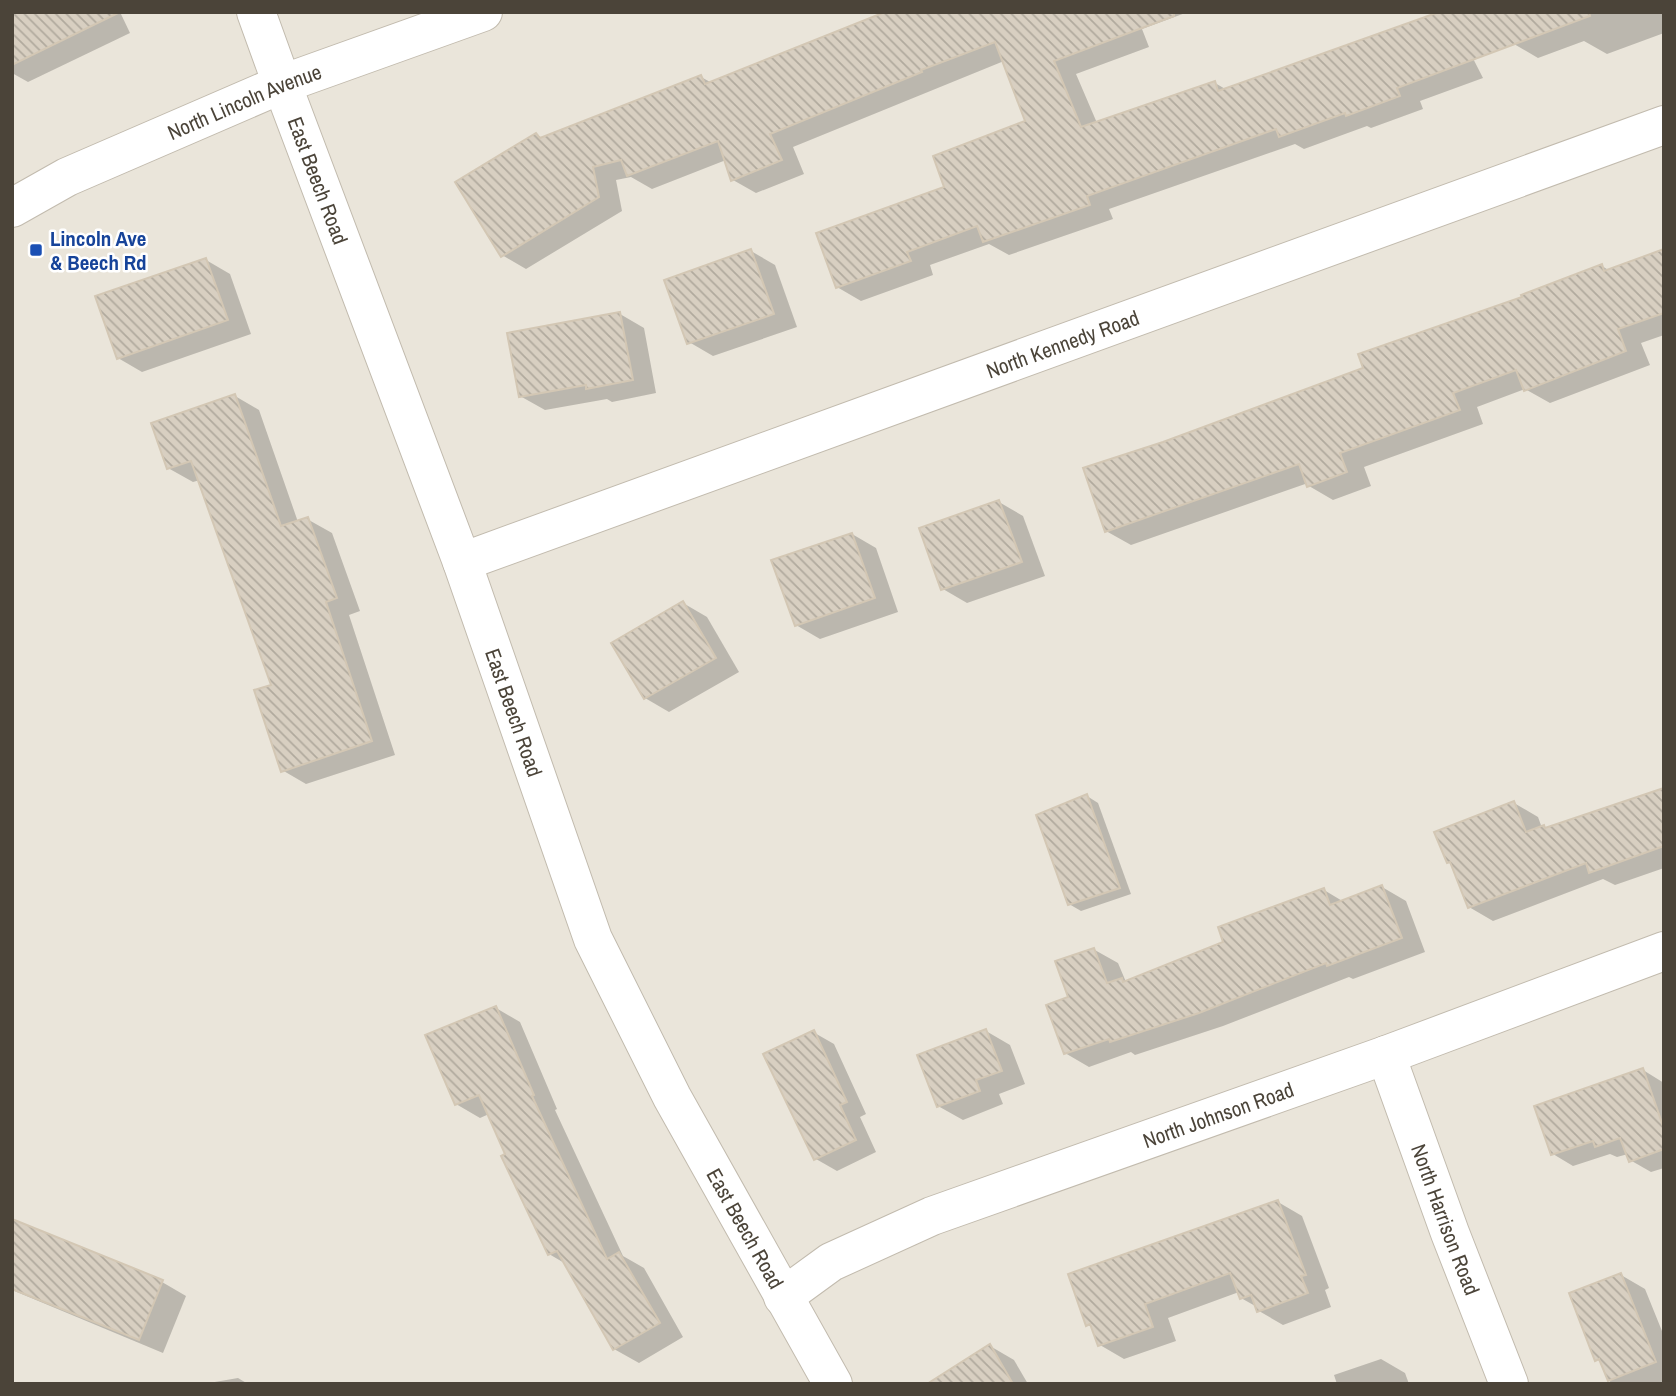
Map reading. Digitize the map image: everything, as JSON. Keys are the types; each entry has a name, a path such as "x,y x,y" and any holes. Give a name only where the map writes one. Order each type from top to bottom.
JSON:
{"street":[{"name":"East Beech Road","path":"256,12 462,562 593,939 671,1097 833,1384"},
{"name":"North Lincoln Avenue","path":"12,208 67,177 282,85 483,12"},
{"name":"North Kennedy Road","path":"462,562 1664,125"},
{"name":"North Johnson Road","path":"783,1297 831,1262 932,1216 1386,1055 1664,951"},
{"name":"North Harrison Road","path":"1386,1055 1450,1233 1509,1384"}],"shaded area":[{"path":"12,12 1664,12 1664,1384 12,1384"}],"building":[{"path":"12,12 120,12 12,65"},
{"path":"885,12 1174,12 1174,16 1054,61 1081,127 1215,81 1218,91 1439,12 1589,12 1590,16 1397,88 1400,96 1346,116 1345,113 1279,137 1276,129 1087,196 1090,205 983,242 977,226 907,252 911,261 836,288 816,233 944,187 933,156 1025,121 995,42 770,134 782,160 731,181 718,141 627,176 621,160 593,167 599,197 501,257 455,182 536,133 540,138 701,75 705,84"},
{"path":"751,249 774,314 687,344 664,280"},
{"path":"1664,249 1664,313 1618,329 1626,351 1524,391 1516,370 1453,393 1460,410 1340,453 1347,472 1307,487 1299,464 1105,532 1083,468 1163,442 1363,368 1358,354 1522,297 1521,295 1602,264 1604,271"},
{"path":"206,258 228,320 117,359 95,296"},
{"path":"620,312 633,380 519,397 507,333"},
{"path":"235,394 281,526 308,517 337,598 326,602 372,741 281,772 254,690 271,685 191,461 167,469 151,423"},
{"path":"999,500 1022,562 941,590 919,528"},
{"path":"852,533 875,598 795,626 771,560"},
{"path":"683,601 716,658 644,699 611,643"},
{"path":"1664,788 1664,846 1589,873 1586,863 1468,908 1450,862 1447,863 1434,832 1514,801 1526,832"},
{"path":"1087,794 1120,888 1068,905 1036,815"},
{"path":"1382,885 1402,938 1327,966 1326,963 1199,1013 1064,1054 1046,1005 1068,997 1055,961 1094,948 1107,983 1122,978 1123,982 1223,942 1218,927 1324,888 1330,905"},
{"path":"496,1006 534,1095 532,1096 607,1259 619,1252 660,1323 613,1350 557,1251 548,1255 501,1156 505,1154 479,1095 455,1105 425,1035"},
{"path":"986,1029 1002,1071 976,1080 980,1091 937,1107 917,1055"},
{"path":"814,1030 847,1102 840,1105 856,1140 814,1160 763,1054"},
{"path":"1643,1068 1664,1129 1664,1149 1629,1162 1620,1138 1595,1147 1593,1141 1551,1155 1534,1106"},
{"path":"1278,1200 1306,1275 1301,1276 1308,1293 1257,1312 1251,1295 1240,1299 1230,1273 1145,1304 1153,1327 1098,1346 1090,1324 1086,1326 1068,1274"},
{"path":"12,1219 163,1280 139,1340 12,1289"},
{"path":"1621,1273 1656,1362 1608,1381 1599,1359 1595,1361 1569,1293"},
{"path":"990,1344 1013,1384 927,1384"}],"place":[{"name":"Lincoln Ave & Beech Rd","path":"36,250"}]}
